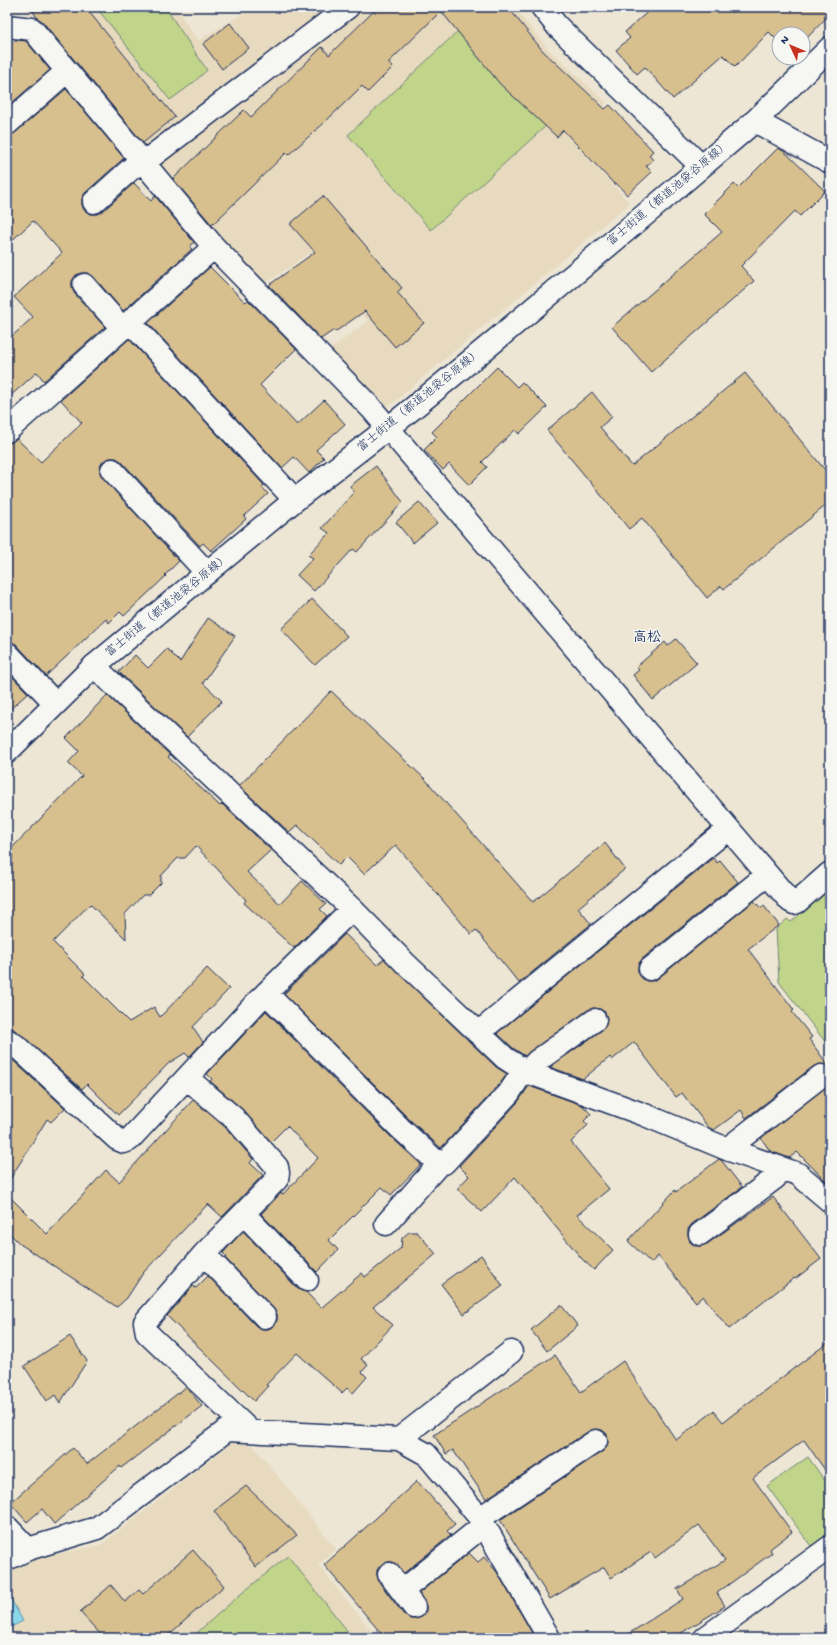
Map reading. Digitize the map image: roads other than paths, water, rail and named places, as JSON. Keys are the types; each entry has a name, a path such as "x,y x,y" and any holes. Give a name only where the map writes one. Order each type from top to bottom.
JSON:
{"street":[{"path":"94,202 132,168 143,163 348,7"},
{"path":"542,7 557,26 701,166"},
{"path":"9,28 32,29 214,247 371,408 767,875 794,903 830,873"},
{"name":"富士街道（都道池袋谷原線）","path":"7,752 94,666 295,500 388,428 491,344 755,120 830,48"},
{"path":"7,124 67,71"},
{"path":"755,120 830,162"},
{"path":"7,431 214,247"},
{"path":"84,285 126,325 295,500"},
{"path":"112,470 207,574"},
{"path":"7,653 55,704"},
{"path":"94,666 352,909 505,1058 526,1071 646,1115 727,1149 798,1174 830,1201"},
{"path":"478,1033 728,829"},
{"path":"650,969 767,875"},
{"path":"7,1040 15,1045 117,1139 124,1142 129,1140 266,993 352,909"},
{"path":"266,993 400,1128 439,1164"},
{"path":"386,1224 439,1164 444,1162 537,1060 595,1020"},
{"path":"727,1149 822,1076"},
{"path":"187,1078 234,1118 277,1167 277,1179 204,1254 145,1322 145,1328 147,1333 250,1431"},
{"path":"700,1234 775,1178 779,1168"},
{"path":"244,1214 307,1280"},
{"path":"204,1254 265,1317"},
{"path":"399,1439 511,1352"},
{"path":"7,1560 28,1549 97,1528 227,1430 399,1439 426,1454 482,1522 550,1638"},
{"path":"402,1591 482,1522 596,1441"},
{"path":"7,1527 28,1549"},
{"path":"705,1638 830,1547"}],"water":[{"path":"7,1592 23,1621 7,1629"}],"district":[{"name":"高松","path":"647,638"}]}
